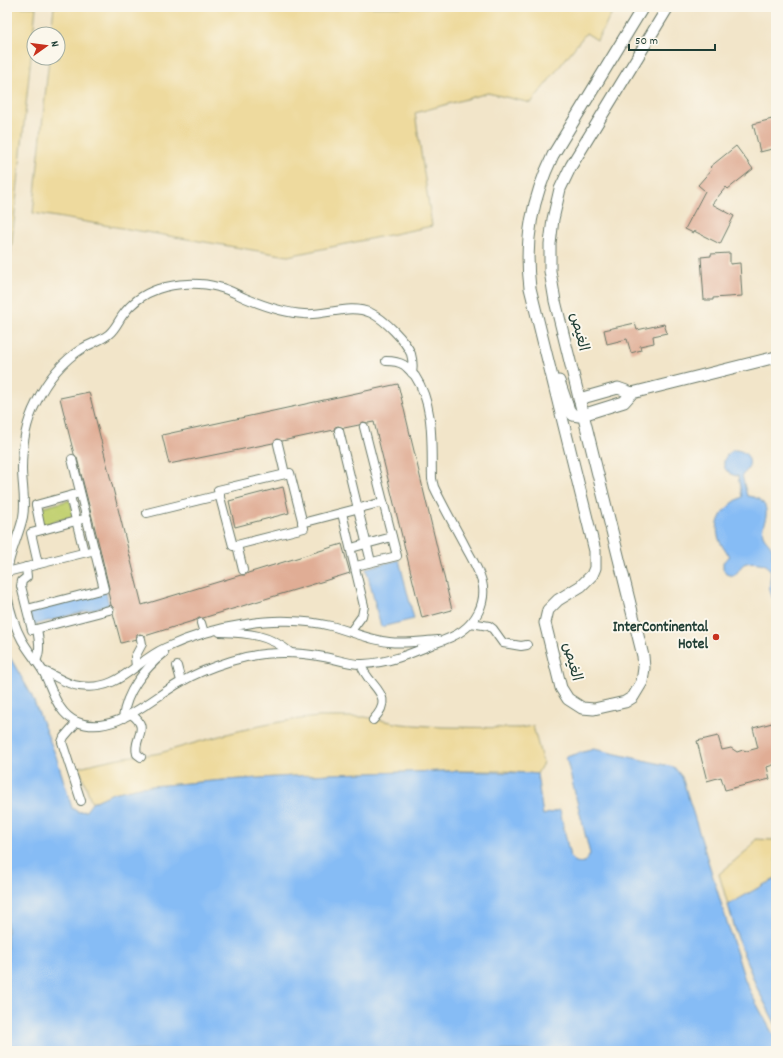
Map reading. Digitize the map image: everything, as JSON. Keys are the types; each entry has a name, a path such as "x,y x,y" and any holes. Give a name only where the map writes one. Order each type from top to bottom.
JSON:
{"street":[{"name":"الغيص","path":"643,7 553,155 542,178 532,213 528,245 528,271 530,288 595,551 595,568 592,575 581,586 558,600 548,610 545,623 561,688 568,698 574,703 582,708 594,709 625,702 633,697 642,682 644,668 643,656 555,301 550,270 550,244 553,219 560,189 571,166 668,7"},
{"path":"95,550 7,572 23,517 24,493 22,454 28,426 35,404 52,376 61,365 77,352 110,333 126,310 138,299 158,289 176,285 208,285 229,290 275,309 292,312 306,314 353,309 363,310 378,317 398,336 409,350 412,356 412,373"},
{"path":"579,399 618,388 632,393 776,357"},
{"path":"7,595 12,617 21,639 43,671 57,704 63,712 77,722 88,725 116,722 182,681 232,661 263,654 291,652 361,664 393,660 462,632 471,623 482,604 483,588 481,579 472,558 434,487 432,479 430,421 420,384 405,365 386,361"},
{"path":"551,374 560,382 572,414 576,416 624,402 632,393"},
{"path":"356,566 397,556 364,427"},
{"path":"339,431 371,562"},
{"path":"278,444 285,474"},
{"path":"27,609 104,589 72,460"},
{"path":"290,472 304,528 232,546 218,490 285,474 290,472"},
{"path":"41,530 36,505 80,493"},
{"path":"147,513 220,495"},
{"path":"70,496 84,552"},
{"path":"302,524 383,502"},
{"path":"342,513 356,566 364,606 362,616 351,631"},
{"path":"38,564 31,533 87,518"},
{"path":"81,537 91,535"},
{"path":"351,548 392,537"},
{"path":"237,545 243,570"},
{"path":"26,567 27,577 22,581 21,586 32,630 109,610"},
{"path":"43,671 68,683 80,686 101,686 122,678 135,667 164,648 173,644 207,633 248,623 295,622 329,625 388,642 445,640"},
{"path":"201,623 207,633"},
{"path":"471,623 489,626 503,643 521,646 527,645"},
{"path":"36,661 40,647 37,629"},
{"path":"207,633 239,632 264,637 275,641 291,652"},
{"path":"140,677 135,667 135,657 142,644 141,640"},
{"path":"127,716 129,696 140,677 148,666 173,644"},
{"path":"361,664 366,677 380,692 382,698 380,710 373,720"},
{"path":"177,666 182,681"},
{"path":"127,716 138,721 141,729 141,735 136,744 137,754 141,757"},
{"path":"77,722 64,737 62,742 81,801"}],"green space":[{"path":"70,500 74,516 42,525 37,509"}],"sand":[{"path":"7,7 36,7 34,26 26,26 26,66 30,66 7,290"},
{"path":"54,7 615,7 597,40 586,33 531,103 488,93 415,113 432,226 288,256 33,213 48,66 66,66 66,26 52,26"},
{"path":"320,717 365,717 401,724 442,727 519,728 533,726 543,763 537,774 505,771 447,771 330,774 140,787 113,793 92,803 79,767 119,758 160,753 259,726"},
{"path":"756,839 776,839 776,879 728,905 719,874 752,846"}],"water":[{"path":"734,450 744,453 749,459 748,467 742,475 747,496 759,499 766,508 763,535 772,548 772,558 776,562 776,602 770,592 771,571 765,564 754,562 746,563 737,573 733,575 726,574 723,569 723,562 730,556 719,539 717,531 718,523 726,509 742,497 738,476 732,475 728,472 724,465 726,457"},
{"path":"399,560 414,619 381,627 366,568"},
{"path":"106,592 109,605 33,625 29,612"},
{"path":"7,652 31,694 56,756 72,808 78,812 86,811 92,803 113,793 140,787 330,774 447,771 528,773 537,774 543,815 560,810 570,857 576,862 582,862 586,861 590,854 566,757 594,749 674,767 682,777 745,980 776,1040 776,1051 7,1051"},
{"path":"776,879 776,1025 757,988 739,942 728,905"}],"building":[{"path":"776,118 776,148 760,152 753,124"},
{"path":"736,146 753,169 728,189 726,187 712,204 734,216 720,244 694,231 693,233 685,229 705,191 698,185 712,169 710,167"},
{"path":"730,253 730,264 740,263 742,296 704,300 701,257 711,256 711,254"},
{"path":"635,323 637,330 664,324 667,333 653,336 654,343 640,346 641,350 631,353 627,339 607,344 604,330"},
{"path":"398,384 452,610 422,618 374,422 363,422 359,425 344,428 338,426 335,427 334,430 282,441 277,439 273,443 169,464 162,435"},
{"path":"89,392 142,605 245,575 342,544 350,573 199,618 145,636 140,634 137,635 136,639 121,643 113,613 114,609 111,605 108,592 109,588 100,549 60,398"},
{"path":"283,487 289,513 235,527 229,501"},
{"path":"776,722 776,764 767,767 770,779 725,790 721,777 707,781 697,741 718,736 722,750 731,748 737,752 743,750 747,751 758,748 753,728"}],"place":[{"name":"InterContinental Hotel","path":"716,637"}]}
